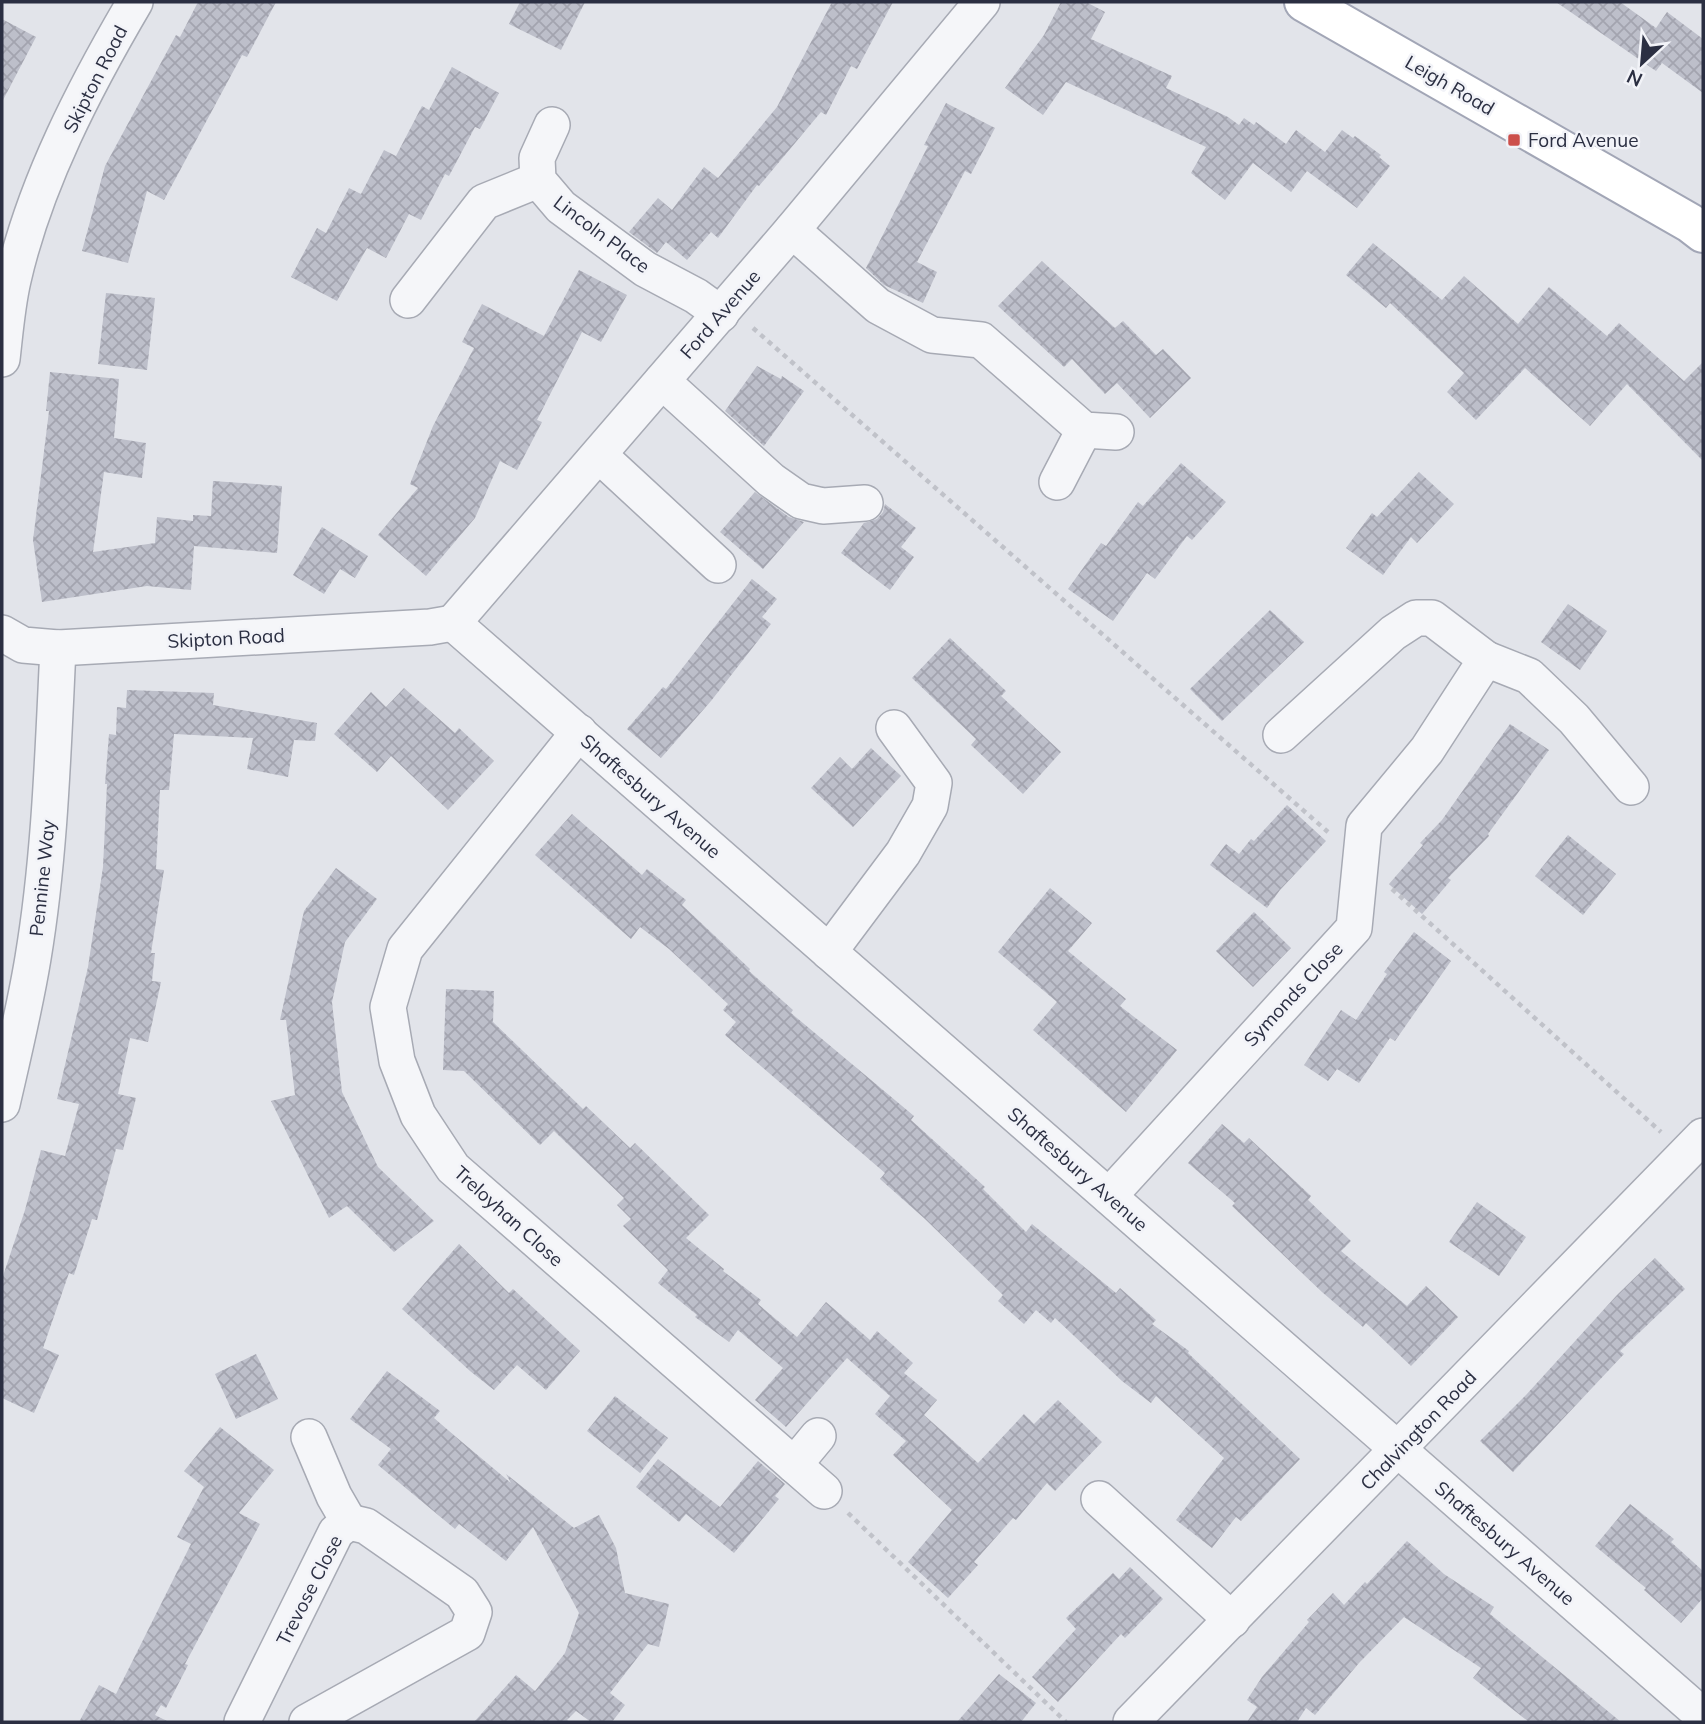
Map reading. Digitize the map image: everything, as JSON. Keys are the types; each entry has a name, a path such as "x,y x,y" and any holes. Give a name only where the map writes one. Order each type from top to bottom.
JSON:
{"main road":[{"name":"Leigh Road","path":"1304,2 1703,233"}],"street":[{"name":"Skipton Road","path":"2,359 13,281 39,192 104,56 135,2"},
{"name":"Ford Avenue","path":"453,623 724,310 982,2"},
{"name":"Lincoln Place","path":"552,125 537,158 538,180 561,207 645,269 724,310"},
{"path":"408,300 484,202 538,180"},
{"path":"792,230 878,306 932,335 981,340 1100,431 1057,482"},
{"path":"662,382 771,480 801,501 823,506 865,503"},
{"path":"599,455 718,565"},
{"path":"1281,735 1393,633 1416,618 1432,618 1486,659 1529,676 1574,719 1631,787"},
{"name":"Skipton Road","path":"2,633 23,645 58,648 430,627 453,623"},
{"name":"Shaftesbury Avenue","path":"453,623 1703,1716"},
{"name":"Pennine Way","path":"2,1104 11,1023 34,956 51,798 58,648"},
{"name":"Symonds Close","path":"1108,1196 1354,928 1364,826 1427,750 1486,659"},
{"path":"829,952 902,853 930,806 934,783 894,729"},
{"name":"Treloyhan Close","path":"579,732 405,949 388,1007 397,1061 418,1115 453,1168 824,1491"},
{"name":"Chalvington Road","path":"1131,1722 1694,1145"},
{"path":"794,1465 818,1436"},
{"path":"309,1437 334,1496 349,1522"},
{"path":"1099,1499 1232,1620"},
{"name":"Trevose Close","path":"242,1722 336,1532 349,1522 366,1526 463,1593 474,1612 467,1633 307,1722"}],"path":[{"path":"724,310 1694,1145"},
{"path":"824,1491 1066,1722"}],"building":[{"path":"198,2 276,2 247,57 242,55 164,200 147,191 128,263 82,251 105,166 176,35 180,37"},
{"path":"520,2 585,2 561,50 509,24"},
{"path":"832,2 893,2 857,69 851,66 826,115 821,112 759,186 757,185 718,238 711,232 687,260 666,242 657,253 629,232 658,198 672,210 704,167 718,178 777,107"},
{"path":"1061,2 1086,2 1105,12 1091,39 1172,76 1166,88 1228,117 1239,125 1244,118 1254,125 1256,122 1286,144 1296,130 1325,152 1342,130 1381,155 1379,157 1390,166 1357,208 1307,171 1291,192 1253,163 1225,200 1191,173 1206,147 1066,82 1043,115 1005,88 1044,35"},
{"path":"1556,2 1620,2 1656,28 1667,12 1703,39 1703,93 1662,63 1656,71"},
{"path":"2,19 36,37 2,102"},
{"path":"452,67 499,93 480,129 475,127 449,176 445,174 421,220 409,214 386,258 367,248 337,301 291,277 317,228 326,233 349,188 361,194 384,150 396,156 422,106 429,110"},
{"path":"946,103 995,128 971,174 965,171 917,262 937,272 923,303 884,285 866,268 928,146 924,145"},
{"path":"1373,243 1442,300 1464,276 1518,324 1549,287 1607,336 1619,323 1684,381 1703,362 1703,461 1627,384 1590,426 1525,368 1476,420 1447,392 1464,373 1390,303 1386,308 1346,275"},
{"path":"1042,261 1115,328 1123,321 1156,355 1163,349 1191,378 1150,418 1117,383 1105,394 1072,359 1064,367 998,306"},
{"path":"579,270 627,295 601,342 582,332 537,420 542,422 517,470 500,461 475,518 426,576 378,535 418,488 410,484 433,426 474,348 462,342 482,304 544,336"},
{"path":"106,293 155,298 147,370 98,364"},
{"path":"757,366 781,379 782,376 804,391 764,446 725,411"},
{"path":"50,372 119,379 114,438 146,443 142,478 104,472 93,552 155,543 157,517 193,521 193,515 211,516 213,481 282,486 277,553 194,546 191,590 147,586 42,602 33,540 49,411 46,411"},
{"path":"1181,463 1226,502 1192,540 1187,536 1155,579 1147,573 1113,621 1068,589 1101,543 1106,546 1138,502 1143,506"},
{"path":"1419,472 1454,504 1417,543 1411,537 1383,575 1346,548 1372,513 1377,517"},
{"path":"755,492 789,517 804,522 763,569 720,532"},
{"path":"885,504 916,528 901,547 914,557 890,590 841,553 864,523 877,519"},
{"path":"322,527 368,556 355,578 340,569 324,594 293,575"},
{"path":"752,579 777,599 762,617 771,624 711,701 661,758 627,729 663,687 666,689"},
{"path":"1568,604 1607,631 1580,670 1541,642"},
{"path":"1270,610 1304,642 1222,721 1190,689"},
{"path":"950,638 1006,691 1001,696 1061,752 1023,794 971,745 976,739 912,678"},
{"path":"404,688 455,733 459,728 494,761 448,810 391,756 377,772 334,734 371,692 386,707"},
{"path":"127,690 214,693 213,705 317,723 315,741 294,740 288,777 247,769 253,738 174,734 169,790 160,790 156,869 164,870 151,953 155,953 152,981 161,982 148,1042 130,1038 118,1094 136,1098 123,1150 116,1149 97,1220 92,1219 74,1275 69,1273 43,1348 59,1355 34,1413 2,1398 2,1279 41,1150 65,1156 79,1104 57,1099 88,967 103,867 109,734 116,735 117,707 126,708"},
{"path":"1510,724 1549,750 1489,836 1448,878 1451,880 1422,914 1389,884 1423,845 1420,843 1442,820"},
{"path":"871,748 901,776 853,827 811,788 840,757 852,769"},
{"path":"1287,805 1326,841 1280,890 1267,908 1210,865 1226,844 1239,854"},
{"path":"572,814 642,875 647,869 686,900 682,905 793,1010 791,1013 914,1116 911,1120 985,1187 983,1189 1026,1232 1032,1224 1116,1293 1120,1288 1156,1320 1152,1324 1189,1351 1188,1353 1300,1459 1241,1521 1236,1517 1212,1548 1176,1520 1224,1458 1156,1396 1151,1403 1122,1381 1055,1318 1051,1323 1036,1310 1024,1324 998,1301 1003,1295 880,1179 885,1173 725,1035 736,1022 723,1010 728,1004 669,949 640,927 631,939 535,855"},
{"path":"1568,835 1616,874 1583,915 1535,876"},
{"path":"336,868 377,899 345,942 332,1002 342,1092 378,1167 434,1221 394,1252 347,1206 329,1218 271,1101 295,1095 286,1020 280,1020 304,911"},
{"path":"1050,888 1092,923 1068,951 1126,999 1120,1006 1177,1050 1126,1112 1033,1030 1057,1002 998,952"},
{"path":"1254,912 1291,948 1253,987 1216,951"},
{"path":"1414,932 1451,961 1395,1041 1390,1038 1359,1083 1337,1069 1328,1081 1304,1065 1341,1010 1356,1020 1387,974 1384,972"},
{"path":"446,989 494,991 493,1022 583,1109 586,1106 630,1148 635,1143 709,1215 686,1238 761,1300 758,1304 797,1337 826,1302 870,1340 877,1331 913,1363 904,1373 937,1400 924,1415 978,1463 1024,1414 1034,1424 1058,1400 1102,1442 1055,1491 1047,1483 1016,1520 1013,1518 974,1562 978,1565 948,1598 908,1562 952,1510 893,1455 906,1441 875,1414 890,1396 847,1358 786,1427 755,1400 783,1368 738,1330 729,1342 695,1317 697,1315 658,1283 668,1270 623,1226 631,1219 617,1205 624,1198 554,1131 540,1145 464,1071 443,1070"},
{"path":"1222,1124 1244,1143 1249,1138 1311,1196 1308,1200 1351,1241 1341,1251 1407,1306 1426,1286 1458,1317 1411,1366 1366,1323 1363,1327 1322,1292 1232,1206 1235,1203 1188,1163"},
{"path":"1477,1202 1526,1237 1499,1276 1449,1242"},
{"path":"459,1244 509,1293 513,1289 580,1351 546,1390 517,1365 494,1390 402,1309"},
{"path":"1655,1258 1685,1289 1620,1351 1624,1354 1513,1472 1480,1441"},
{"path":"256,1354 278,1399 236,1419 215,1374"},
{"path":"387,1371 440,1411 434,1418 456,1437 511,1483 506,1474 574,1528 599,1515 616,1548 625,1593 669,1604 659,1647 648,1644 610,1693 625,1705 612,1722 591,1722 576,1711 567,1720 570,1722 474,1722 516,1675 535,1691 565,1653 579,1613 533,1527 506,1561 459,1524 455,1529 378,1465 391,1449 350,1419"},
{"path":"615,1396 668,1438 640,1473 587,1431"},
{"path":"220,1427 274,1470 239,1513 260,1524 185,1664 188,1665 166,1708 161,1705 155,1715 169,1722 79,1722 99,1685 116,1694 191,1544 177,1537 204,1487 184,1471"},
{"path":"658,1459 720,1507 758,1461 785,1484 775,1496 779,1499 734,1553 686,1514 679,1522 636,1487"},
{"path":"1630,1504 1674,1539 1671,1542 1703,1571 1703,1598 1681,1623 1644,1590 1646,1588 1595,1546"},
{"path":"1407,1541 1444,1574 1494,1607 1490,1614 1621,1722 1529,1722 1473,1678 1481,1668 1404,1617 1359,1663 1315,1715 1306,1708 1297,1722 1247,1722 1257,1707 1247,1700 1262,1677 1309,1622 1307,1620 1333,1593 1344,1605"},
{"path":"1130,1567 1163,1599 1125,1638 1121,1634 1058,1702 1032,1677 1076,1629 1066,1618 1113,1573 1119,1579"},
{"path":"999,1674 1036,1703 1021,1722 957,1722"}],"place":[{"name":"Ford Avenue","path":"1514,140"}]}
